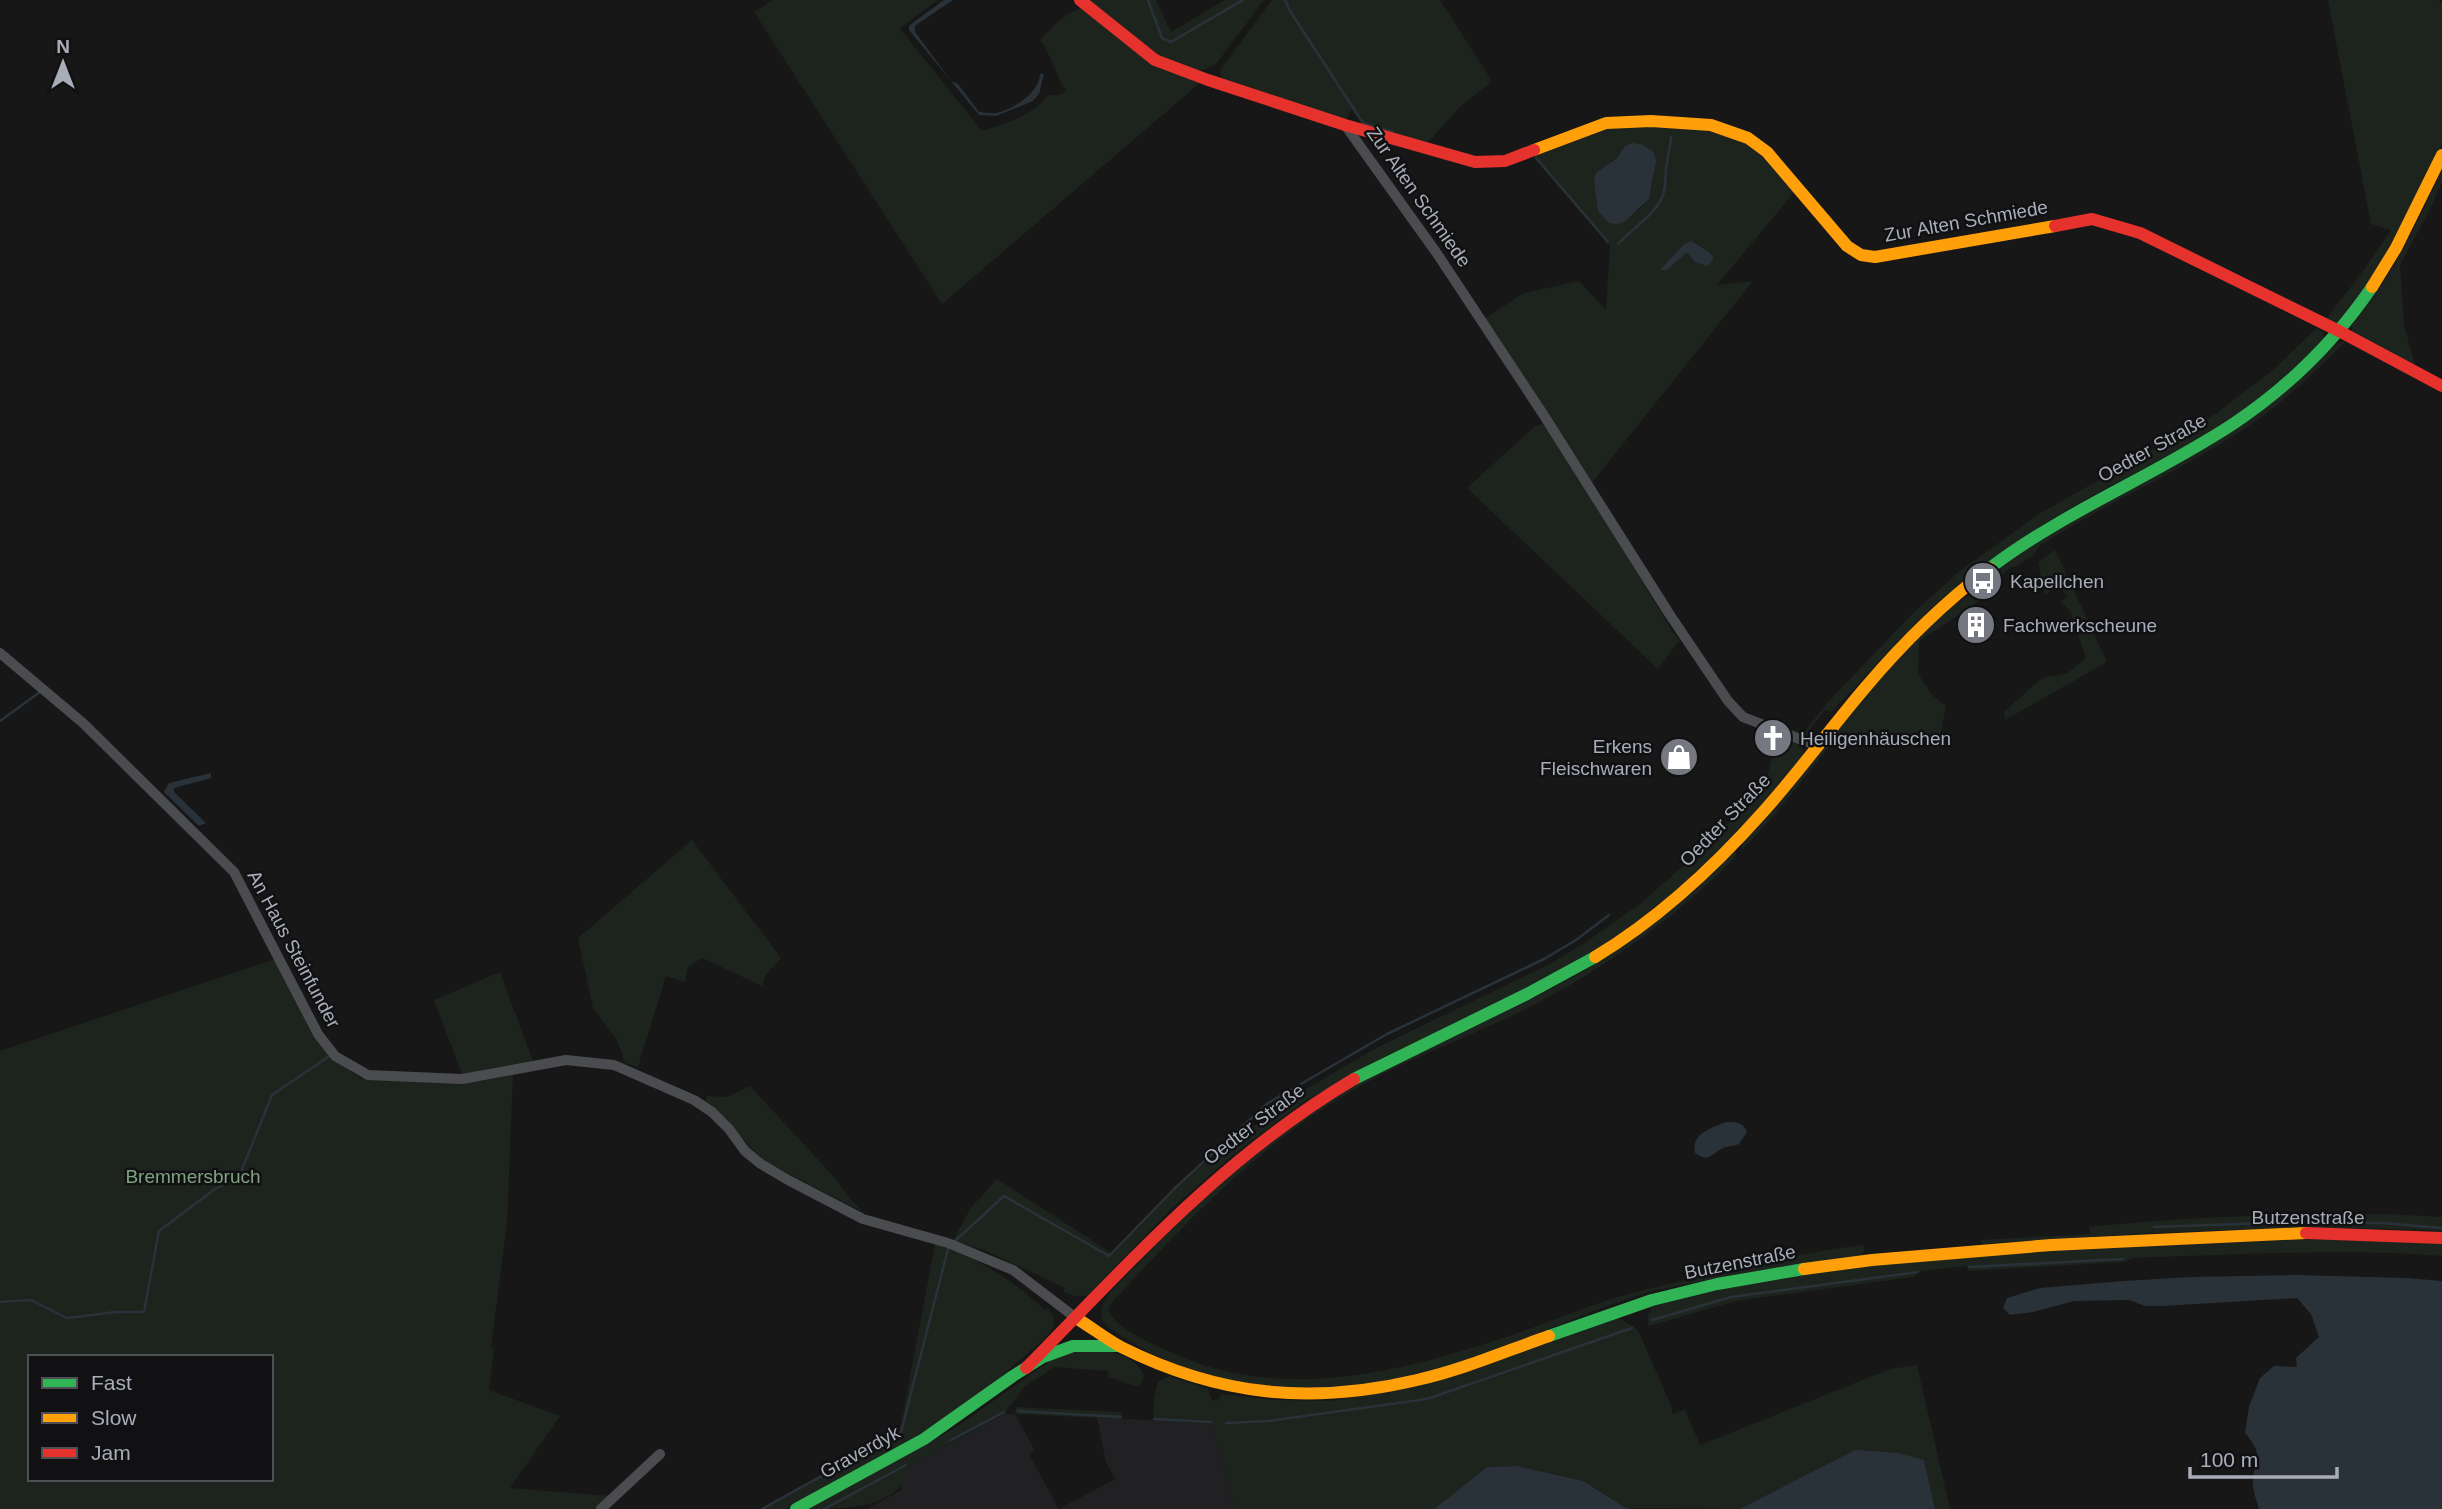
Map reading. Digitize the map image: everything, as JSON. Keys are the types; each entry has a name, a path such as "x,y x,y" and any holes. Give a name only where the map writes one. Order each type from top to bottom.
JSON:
{"street":[{"name":"Zur Alten Schmiede","path":"1080,0 1155,60 1345,125 1475,162 1505,162 1606,123 1651,121 1712,125 1748,138 1767,152 1847,246 1861,255 1875,257 2092,219 2140,233 2339,331"},
{"name":"Zur Alten Schmiede","path":"1345,125 1452,278 1728,701 1743,717 1818,746"},
{"name":"Oedter Straße","path":"1076,1318 1185,1204 1292,1117 1353,1079 1569,973 1645,922 1739,837 1896,651 1922,624 1988,569 2051,526 2222,432 2278,391 2339,331 2365,298 2402,240 2442,155"},
{"path":"2339,331 2442,386"},
{"name":"An Haus Steinfunder","path":"0,653 83,723 234,872 318,1034 335,1056 368,1075 462,1079 566,1060 614,1065 694,1100 712,1112 745,1151 788,1180 863,1219 948,1243 1013,1270 1076,1318"},
{"name":"Butzenstraße","path":"1076,1318 1120,1346 1185,1374 1218,1384 1268,1393 1329,1394 1418,1380 1652,1300 1717,1284 1800,1269 1872,1260 2064,1244 2301,1233 2442,1238"},
{"path":"1026,1368 1076,1318"},
{"path":"1026,1368 1060,1350 1081,1344 1120,1346"},
{"name":"Graverdyk","path":"796,1509 887,1461 942,1428 1026,1368"},
{"path":"601,1509 660,1454"}],"shaded area":[{"path":"944,0 953,0 915,26 915,32 951,81 909,30 909,26"},
{"path":"1040,74 1044,74 1039,94 1033,101 996,116 979,115 951,81 958,84 979,112 994,113 1010,108 1024,99 1036,87"},
{"path":"1632,143 1643,145 1654,152 1656,161 1649,199 1624,222 1609,223 1598,211 1594,181 1596,173 1617,158 1625,146"},
{"path":"1691,241 1709,252 1713,257 1712,262 1707,266 1695,262 1687,252 1667,270 1660,270 1683,245"},
{"path":"211,773 211,778 174,788 174,792 206,823 199,826 164,792 169,783"},
{"path":"1726,1122 1739,1123 1747,1132 1739,1144 1723,1148 1709,1157 1695,1153 1699,1136"},
{"path":"2295,1275 2442,1281 2442,1509 2259,1509 2253,1486 2256,1449 2245,1433 2249,1407 2260,1378 2274,1366 2297,1367 2296,1358 2319,1337 2311,1314 2297,1298 2162,1306 2145,1306 2129,1300 2074,1301 2010,1315 2003,1308 2007,1298 2040,1288 2191,1277"},
{"path":"1004,1414 1015,1414 1034,1449 1030,1456 1059,1509 867,1509 901,1490 905,1468"},
{"path":"1097,1417 1212,1424 1235,1509 1059,1509 1115,1479 1106,1462"},
{"path":"1855,1450 1898,1453 1924,1460 1935,1509 1740,1509"},
{"path":"1517,1466 1583,1481 1626,1508 1633,1509 1434,1509 1487,1467"}],"green space":[{"path":"773,0 938,0 900,28 982,131 1026,114 1048,95 1060,95 1066,91 1040,40 1065,16 1084,8 1134,49 1202,81 942,304 754,12"},
{"path":"1085,0 1156,0 1171,32 1225,0 1264,0 1216,64 1195,71 1167,62 1152,53"},
{"path":"1272,0 1440,0 1492,81 1460,107 1426,144 1363,124 1352,109 1346,120 1221,80 1220,70"},
{"path":"2328,0 2438,0 2442,3 2442,144 2397,243 2378,273 2337,324 2326,319 2391,230 2371,224"},
{"path":"1609,127 1689,127 1726,135 1763,154 1796,190 1717,285 1753,281 1592,483 1484,319 1524,293 1579,281 1606,310 1610,245 1534,155","holes":["1625,146 1655,161 1649,197 1642,207 1624,222 1611,161 1617,158"]},
{"path":"2442,170 2442,181 2430,209 2400,265 2404,325 2415,365 2353,332 2351,326 2391,270"},
{"path":"2317,328 2323,332 2325,340 2256,402 2221,426 2070,508 2003,552 1935,605 1831,712 1825,710 1808,732 1813,737 1787,729 1805,731 1828,702 1912,614 1960,571 2039,514 2217,413 2274,369"},
{"path":"2346,341 2301,384 2253,423 2200,456 2038,547 2035,554 2015,567 2010,567 1995,583 1990,594 1919,641 1918,674 1933,696 1946,706 1939,742 1829,747 1742,850 1742,843 1867,692 1943,612 1983,586 2007,560 2089,510 2235,429 2290,388 2336,344"},
{"path":"1544,424 1680,640 1658,669 1467,488 1535,426"},
{"path":"2055,550 2107,662 2005,720 2004,712 2037,682 2050,675 2049,677 2068,673 2086,658 2070,611 2060,601 2067,597 2056,579 2047,584 2050,591 2045,595 2038,563"},
{"path":"1782,736 1801,742 1805,754 1741,829 1682,885 1624,932 1570,967 1368,1065 1302,1103 1232,1156 1173,1207 1088,1295 1078,1297 1063,1292 1065,1288 984,1250 953,1241 970,1209 997,1179 1113,1254 1169,1194 1291,1098 1378,1047 1548,965 1640,904 1706,846 1765,785 1776,743"},
{"path":"692,840 781,958 765,976 762,986 702,958 688,967 685,982 666,976 638,1067 625,1063 617,1040 593,1008 578,938"},
{"path":"1736,849 1736,857 1692,898 1644,936 1594,970 1519,1012 1364,1084 1293,1130 1260,1155 1170,1240 1108,1309 1118,1323 1134,1334 1212,1368 1258,1377 1303,1379 1349,1376 1441,1357 1629,1294 1674,1283 1806,1254 1864,1245 1861,1256 1756,1271 1648,1292 1423,1373 1378,1384 1332,1389 1281,1388 1200,1373 1145,1350 1114,1332 1104,1322 1101,1310 1110,1292 1183,1217 1240,1164 1300,1118 1357,1083 1420,1050 1544,993 1610,955"},
{"name":"Bremmersbruch","path":"275,959 313,1036 330,1056 361,1079 464,1083 513,1073 507,1223 491,1347 494,1349 489,1390 560,1416 510,1488 610,1496 597,1509 0,1509 0,1051"},
{"path":"500,972 533,1061 462,1074 434,1000"},
{"path":"750,1086 863,1212 768,1163 706,1103 707,1096 727,1097"},
{"path":"2388,1214 2442,1217 2442,1231 2269,1229 1982,1244 1980,1240 2090,1234 2089,1227 2164,1220"},
{"path":"2300,1239 2442,1243 2442,1256 2287,1253 2132,1258 2125,1262 1969,1271 1966,1266 1921,1271 1913,1277 1736,1301 1649,1326 1647,1318 1652,1306 1661,1302 1739,1284 1898,1261 2059,1249"},
{"path":"935,1244 994,1271 1045,1310 1048,1308 1054,1318 1053,1328 993,1383 955,1412 878,1460 786,1509 763,1509 899,1435"},
{"path":"1619,1318 1638,1330 1672,1408 1672,1414 1685,1410 1700,1445 1890,1369 1917,1365 1950,1509 1935,1509 1924,1460 1740,1509 1626,1508 1583,1481 1517,1466 1487,1467 1434,1509 1235,1509 1212,1424 1153,1421 1158,1382 1169,1376 1208,1389 1212,1400 1218,1401 1221,1394 1276,1400 1328,1401 1387,1392 1440,1378"},
{"path":"1082,1348 1109,1351 1126,1357 1144,1376 1141,1384 1136,1386 1109,1377 1108,1371 1054,1367 1024,1387 1004,1414 905,1468 908,1477 889,1496 864,1505 809,1509 955,1428 1054,1358"},
{"path":"1016,1407 1121,1412 1121,1419 1015,1414"}],"waterway":[{"path":"1148,0 1162,38 1171,42 1243,0"},
{"path":"1285,0 1363,123 1393,132"},
{"path":"1618,244 1648,216 1662,198 1671,137"},
{"path":"1536,158 1608,242"},
{"path":"0,721 40,692"},
{"path":"955,1241 1004,1196 1109,1256 1174,1189 1268,1103 1387,1034 1544,959 1576,940 1609,915"},
{"path":"0,1302 31,1300 67,1318 116,1312 144,1312 159,1231 215,1189 239,1177 272,1095 328,1057"},
{"path":"2154,1227 2295,1222"},
{"path":"2305,1222 2382,1223 2442,1228"},
{"path":"762,1509 901,1432 948,1249"},
{"path":"1969,1267 2123,1259"},
{"path":"1652,1320 1731,1297 1918,1272"},
{"path":"1226,1423 1268,1421 1427,1399 1632,1328"},
{"path":"1018,1411 1121,1417"},
{"path":"951,1440 1004,1412"},
{"path":"1154,1419 1211,1422"},
{"path":"824,1509 906,1465"}],"traffic: fast":[{"path":"1990,568 2048,529 2203,443 2253,410 2291,379 2326,345 2372,287"},
{"path":"1354,1079 1527,994 1595,957"},
{"path":"1549,1336 1652,1300 1717,1284 1804,1269"},
{"path":"796,1509 924,1439 1043,1357 1073,1346 1117,1346"}],"traffic: slow":[{"path":"1534,150 1606,123 1651,121 1711,125 1748,138 1767,152 1847,246 1861,255 1875,257 2055,226"},
{"path":"2372,287 2396,248 2442,155"},
{"path":"1595,957 1663,909 1725,852 1776,797 1893,656 1939,610 1990,568"},
{"path":"1804,1269 1872,1260 2051,1245 2306,1233"},
{"path":"1076,1318 1121,1347 1158,1364 1194,1376 1230,1386 1303,1393 1378,1388 1417,1380 1467,1366 1549,1336"}],"traffic: jam":[{"path":"1080,0 1155,60 1208,80 1345,125 1475,162 1505,161 1534,150"},
{"path":"2055,226 2092,219 2140,233 2339,331 2442,386"},
{"path":"1026,1368 1142,1250 1221,1176 1307,1109 1354,1079"},
{"path":"2306,1233 2442,1238"}],"place":[{"name":"Kapellchen","path":"1983,581"},
{"name":"Fachwerkscheune","path":"1976,625"},
{"name":"Heiligenhäuschen","path":"1773,738"},
{"name":"Erkens Fleischwaren","path":"1679,757"}]}
